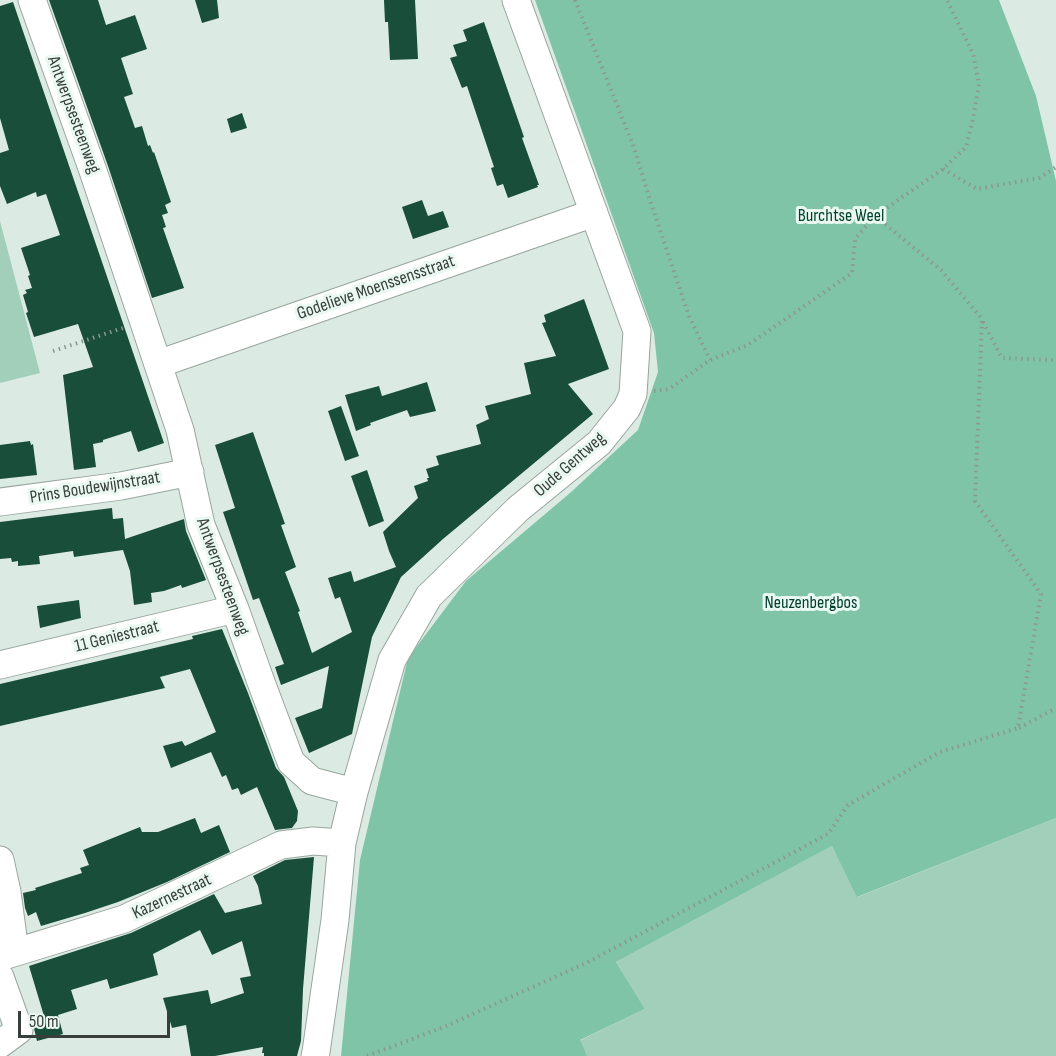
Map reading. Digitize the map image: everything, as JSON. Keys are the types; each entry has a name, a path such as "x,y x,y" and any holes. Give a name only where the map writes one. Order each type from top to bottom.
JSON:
{"street":[{"name":"Antwerpsesteenweg","path":"32,0 93,171 180,430 201,525 235,609 291,762 312,781 354,792"},
{"name":"Oude Gentweg","path":"354,792 392,660 429,596 518,509 600,443 627,408 633,394 637,330 516,0"},
{"name":"Godelieve Moenssensstraat","path":"158,364 594,213"},
{"name":"Prins Boudewijnstraat","path":"0,502 121,486 190,472"},
{"name":"11 Geniestraat","path":"0,665 235,609"},
{"path":"315,1056 335,920 342,843 354,792"},
{"name":"Kazernestraat","path":"7,955 124,919 281,845 313,841 342,843"},
{"path":"0,860 7,892 7,955"},
{"path":"0,977 19,1030 0,1044"}],"path":[{"path":"576,0 633,145 689,316 710,360"},
{"path":"633,394 669,388 710,360 748,345 852,273 855,239 875,216 943,169 966,147 979,84 973,54 947,0"},
{"path":"943,169 977,189 1039,178 1056,167"},
{"path":"875,216 941,270 982,319 1002,358 1056,361"},
{"path":"982,319 975,501 1041,594 1018,728"},
{"path":"53,351 144,321"},
{"path":"367,1056 444,1027 586,963 828,834 848,805 940,752 1018,728 1056,708"}],"green space":[{"name":"Neuzenbergbos","path":"535,0 999,0 1036,96 1056,181 1056,818 857,897 832,846 616,962 645,1009 580,1040 587,1056 341,1056 360,860 408,658 466,581 570,493 638,430 658,372 654,333"},
{"path":"0,221 40,373 0,383"},
{"path":"1056,818 1056,1056 587,1056 579,1041 645,1009 616,962 832,846 858,897"}],"building":[{"path":"49,0 98,0 106,25 135,15 147,49 121,58 133,94 124,97 135,128 142,126 148,146 150,145 154,152 171,202 165,205 168,213 162,215 166,227 163,228 184,288 152,298"},
{"path":"195,0 217,0 219,18 202,23"},
{"path":"384,0 415,0 418,59 390,60"},
{"path":"13,2 164,443 138,452 131,431 103,440 103,442 93,444 96,467 74,470 63,375 93,367 78,324 34,337 26,313 28,312 23,295 27,293 25,290 32,288 21,248 60,235 46,194 37,197 36,192 7,204 0,186 0,153 9,150 0,118 0,6"},
{"path":"484,22 539,185 508,198 503,184 497,186 491,168 494,167 467,86 462,88 450,58 457,56 453,45 467,41 463,30"},
{"path":"242,113 247,128 231,133 227,119"},
{"path":"422,200 428,216 443,211 449,227 413,239 402,207"},
{"path":"584,299 609,369 568,384 593,414 401,577 372,637 352,734 309,753 295,718 322,708 329,666 281,685 275,667 284,664 259,598 253,600 223,512 235,508 215,445 253,432 285,524 281,525 296,567 285,572 300,611 298,612 312,653 352,632 340,597 335,599 328,578 351,571 354,582 396,567 383,532 418,498 414,486 428,481 426,469 439,465 436,456 481,444 476,425 489,419 485,406 531,394 524,363 556,356 542,323 546,322 544,315"},
{"path":"427,382 436,411 410,417 407,410 370,423 371,425 356,431 345,395 379,386 382,396"},
{"path":"341,406 359,456 345,461 328,411"},
{"path":"30,441 31,445 33,444 37,475 0,479 0,445"},
{"path":"367,470 384,521 369,527 351,476"},
{"path":"112,508 113,519 123,518 125,539 184,519 186,531 206,580 182,588 181,585 151,593 152,602 134,605 130,571 123,550 74,557 73,551 39,556 40,564 18,566 18,561 12,562 11,558 0,559 0,522"},
{"path":"79,600 81,618 40,628 37,606"},
{"path":"222,629 276,768 284,777 298,811 297,821 292,828 275,830 257,787 241,795 238,788 232,790 226,775 222,777 211,752 171,768 163,746 182,741 185,746 216,732 190,669 160,677 165,688 0,726 0,684 193,639 192,636"},
{"path":"195,818 201,833 219,825 230,852 167,882 85,913 41,926 36,912 28,916 23,893 82,873 80,868 89,865 83,850 140,827 142,832 158,832"},
{"path":"314,857 301,1041 297,1056 264,1056 263,1047 215,1056 191,1056 186,1025 172,1028 163,998 208,990 211,1004 244,993 240,978 251,976 242,941 212,955 200,930 153,954 158,975 110,989 107,979 71,990 77,1009 58,1015 63,1034 37,1041 32,1020 44,1016 29,966 131,933 214,894 225,913 262,904 253,876 285,860"}],"park label":[{"name":"Burchtse Weel","path":"841,216"}]}
